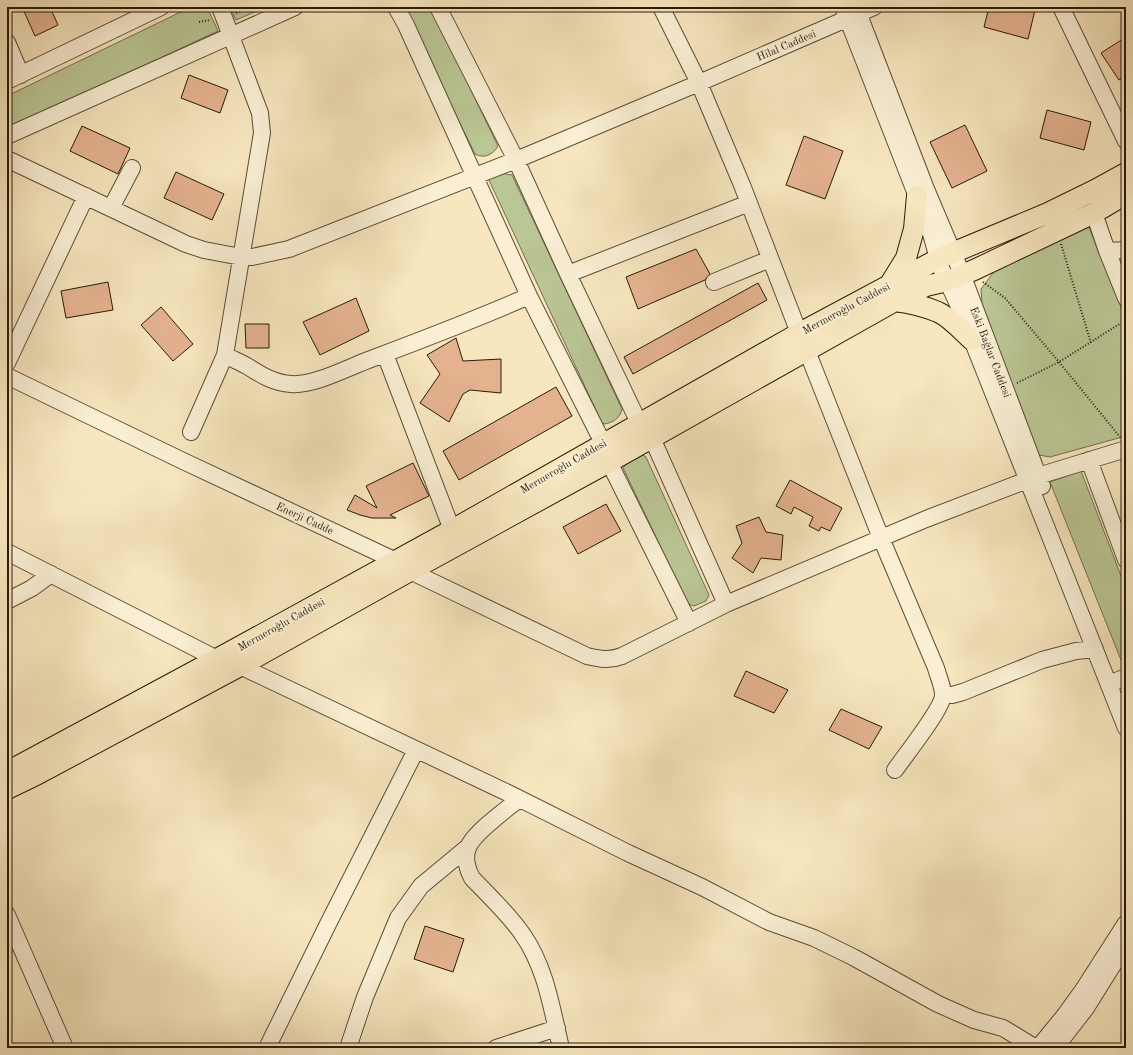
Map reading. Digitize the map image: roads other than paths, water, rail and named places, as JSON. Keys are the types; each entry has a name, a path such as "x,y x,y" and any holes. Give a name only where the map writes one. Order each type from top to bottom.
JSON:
{"main road":[{"name":"Mermeroğlu Caddesi","path":"7,789 240,666 403,566 452,530 639,423 803,342 892,293 946,256 1048,213 1126,173"},
{"name":"Mermeroğlu Caddesi","path":"892,293 955,278 1094,213 1126,194"},
{"path":"917,196 914,229 906,258 892,293 939,312 957,325 972,340"},
{"name":"Mermeroğlu Caddesi","path":"7,772 217,659 609,462 652,438 803,342"}],"street":[{"path":"7,42 14,78 161,7"},
{"path":"191,432 225,355 262,142 260,113 220,7"},
{"path":"7,136 295,7"},
{"path":"396,7 406,25 529,296 603,443"},
{"path":"438,7 516,160 639,423"},
{"path":"661,7 699,83 749,203 881,538 936,668 943,695 933,717 895,770"},
{"name":"Hilal Caddesi","path":"7,159 186,244 210,251 241,257 252,257 289,249 516,160 699,83 852,12 874,7"},
{"path":"1061,7 1126,141"},
{"path":"852,12 930,230 946,256"},
{"name":"Eski Bağlar Caddesi","path":"852,12 926,189 946,256 1005,390 1033,478 1095,649 1118,680 1126,728"},
{"path":"111,208 132,168"},
{"path":"7,363 86,196"},
{"path":"568,274 749,203"},
{"path":"1094,213 1107,251 1124,289"},
{"path":"1107,251 1126,250"},
{"path":"714,282 770,259"},
{"name":"Eski Bağlar Caddesi","path":"955,278 957,302 972,340 1033,478 1126,697"},
{"path":"225,355 246,365 262,376 280,383 303,384 323,378 385,354 529,296"},
{"path":"385,354 452,530"},
{"name":"Enerji Cadde","path":"7,376 587,656 601,660 612,660 688,623"},
{"path":"652,438 726,604"},
{"path":"609,462 688,623 726,604 881,538 1033,478 1089,460 1124,443"},
{"path":"1089,460 1126,560"},
{"path":"7,552 217,659"},
{"path":"7,601 32,588 51,574"},
{"path":"943,695 952,695 963,692 1053,656 1095,649"},
{"path":"240,666 519,799 628,853 702,887 769,922 814,938 853,957 938,1004 974,1020 1003,1028 1037,1048 1065,1015 1083,990 1126,923"},
{"path":"267,1048 416,750"},
{"path":"348,1048 365,997 398,918 421,886 468,847 478,835 519,799"},
{"path":"468,847 468,871 472,878 519,930 532,951 540,968 553,1010 561,1048"},
{"path":"7,915 65,1048"},
{"path":"1055,1048 1086,1008 1126,944"},
{"path":"496,1048 557,1028"}]}
